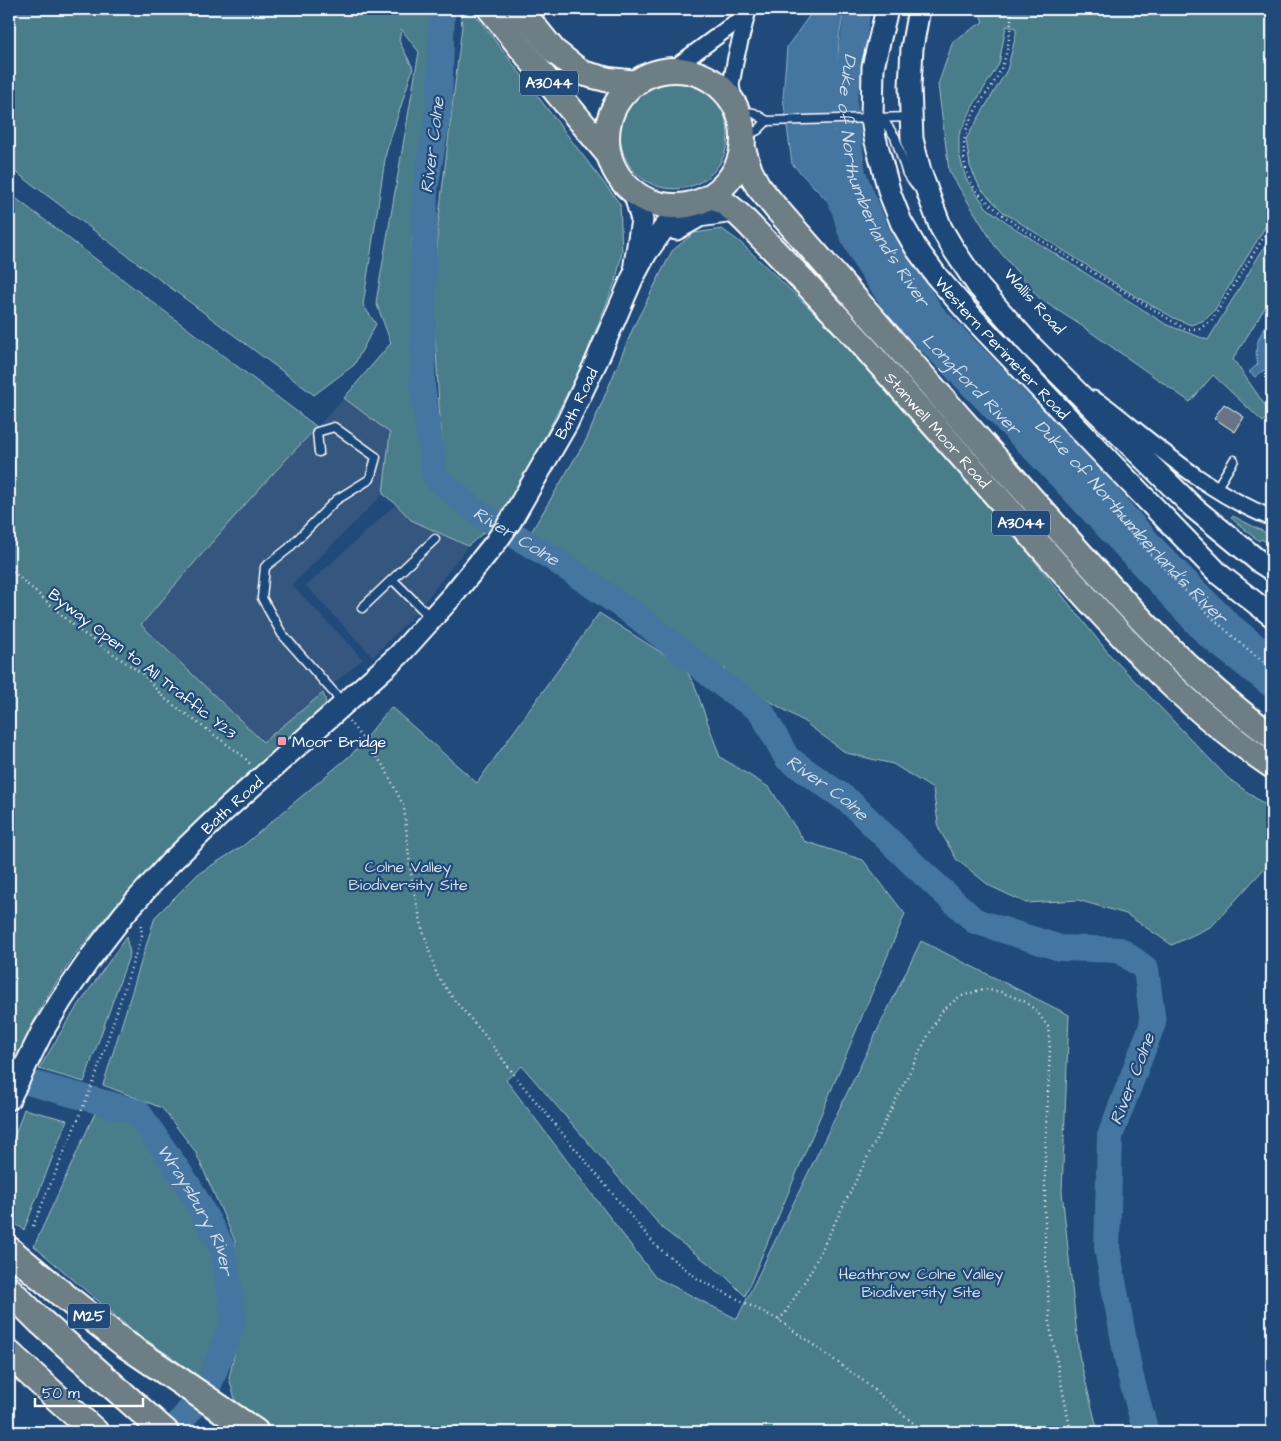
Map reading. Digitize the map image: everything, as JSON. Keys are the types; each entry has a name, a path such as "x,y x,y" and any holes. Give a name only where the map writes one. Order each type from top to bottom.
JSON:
{"highway":[{"name":"M25","path":"9,1250 63,1296 117,1338 255,1432"},
{"name":"M25","path":"9,1290 40,1321 158,1426"},
{"path":"9,1354 95,1432"}],"main road":[{"name":"A3044","path":"490,9 609,155"},
{"name":"A3044","path":"520,9 554,51 582,73 609,80 637,82"},
{"path":"674,68 694,72 712,81 724,90 736,109 743,143 738,166 731,178 713,196 689,206 668,207 650,203 636,195 622,182 613,168 609,155 606,137 608,119 615,105 637,82 651,75 674,68"},
{"name":"Stanwell Moor Road","path":"743,143 750,170 758,186 775,208 1113,589 1200,676 1272,736"},
{"name":"Stanwell Moor Road","path":"713,196 725,202 850,329 1130,646 1192,704 1228,734 1272,766"}],"street":[{"name":"Western Perimeter Road","path":"887,9 874,67 872,118 882,169 890,194 901,222 916,248 938,278 1016,364 1197,552 1220,574 1272,616"},
{"name":"Western Perimeter Road","path":"919,9 912,48 910,86 912,139 916,157 941,228 954,250 979,287 1066,382 1194,508 1272,570"},
{"path":"674,68 749,11"},
{"path":"736,109 731,85 736,57 749,11"},
{"name":"Bath Road","path":"632,279 642,220 636,195"},
{"name":"Bath Road","path":"9,1100 42,1032 62,999 91,957 136,900 170,863 223,812 399,655 453,595 496,542 510,522 567,423 632,279 646,253 670,220 689,206"},
{"path":"646,253 677,228 699,216 734,211"},
{"path":"1066,382 1107,408 1197,477 1243,505 1272,518"}],"lane":[{"path":"736,109 754,113 769,121 911,118"},
{"name":"Western Perimeter Road","path":"872,118 894,137 907,174 933,206"},
{"path":"743,143 769,121"},
{"path":"319,452 317,432 334,427 376,457 370,479 336,500 288,549 265,567 262,598 282,634 342,706"},
{"path":"1216,489 1234,460"},
{"path":"362,608 434,539"},
{"path":"393,580 431,619"}],"path":[{"path":"1012,9 1006,57 998,76 978,106 967,127 962,149 974,186 991,205 1016,226 1185,329 1199,330 1212,320 1272,224"},
{"path":"1113,514 1193,599 1252,653 1272,668"},
{"name":"Byway Open to All Traffic Y23","path":"9,568 80,631 144,675 164,698 243,756 262,778"},
{"path":"342,706 385,768 404,807 413,887 423,931 437,975 455,1001 483,1033 523,1086 656,1246 698,1279 779,1320 862,1380 924,1432"},
{"path":"33,1226 94,1081 142,935 136,900"},
{"path":"779,1320 810,1271 941,1012 959,997 983,989 1001,992 1026,1002 1038,1013 1048,1027 1050,1049 1045,1159 1045,1242 1050,1327 1071,1432"},
{"path":"9,1430 18,1432"}],"shaded area":[{"path":"814,9 844,9 839,38 835,131 852,207 839,213 792,164 783,97 787,47"},
{"path":"1272,315 1272,378 1264,370 1255,377 1249,372 1258,364 1256,357 1257,344"},
{"path":"344,398 390,433 383,494 292,585 363,659 263,743 141,625 231,519"},
{"path":"396,504 411,520 468,546 423,604 419,601 413,607 417,612 373,657 306,586"}],"green space":[{"path":"9,9 439,9 412,238 411,343 419,447 425,484 489,528 468,546 411,520 396,504 383,494 390,433 344,398 391,343 376,302 419,52 401,29 399,41 413,68 386,153 363,305 376,324 354,365 314,395 9,167"},
{"path":"460,9 471,9 620,204 622,252 616,280 581,367 503,517 445,472 439,406 434,312 438,224 462,26"},
{"path":"978,9 1272,9 1272,216 1214,311 1205,320 1191,325 1174,318 1135,296 1003,212 980,188 970,166 966,139 1007,70 1016,28 1006,26 999,64 973,106 959,135 959,153 966,179 987,208 1013,227 1167,325 1208,340 1272,234 1272,296 1233,359 1271,414 1263,422 1213,375 1190,402 1082,326 1040,299 995,246 949,171 938,85 953,41 983,22"},
{"path":"674,81 695,85 712,97 724,114 728,135 724,156 712,173 695,185 674,189 653,185 636,173 624,156 620,135 624,114 636,97 653,85"},
{"path":"9,193 317,427 249,500 141,625 263,742 323,693 326,702 322,712 234,786 180,838 115,906 74,956 43,1003 9,1072"},
{"path":"722,229 740,242 824,322 984,498 1110,655 1228,778 1272,810 1272,860 1212,926 1172,945 1126,914 1078,900 1026,903 990,886 957,860 939,829 933,789 893,764 846,753 803,721 724,674 725,668 720,673 644,609 530,534 587,438 634,326 672,251 694,233"},
{"path":"1233,516 1272,536 1272,545 1261,539 1259,541 1231,518"},
{"path":"599,613 684,667 694,684 720,757 770,788 804,841 863,860 905,914 745,1296 725,1276 663,1229 522,1066 506,1080 655,1277 737,1319 921,941 1069,1015 1062,1191 1079,1355 1098,1432 278,1432 236,1403 229,1378 240,1328 235,1241 195,1151 162,1108 103,1085 155,917 198,874 244,845 353,753 391,707 477,783"},
{"path":"126,937 130,953 84,1082 39,1069 67,1022"},
{"path":"24,1109 67,1120 24,1230 9,1219 9,1152"},
{"path":"95,1113 133,1120 176,1176 218,1253 224,1321 200,1377 132,1330 34,1246"}],"building":[{"path":"1224,404 1244,417 1235,432 1214,418"}],"waterway":[{"name":"River Colne","path":"442,9 439,107 425,189 422,386 435,477 478,513 554,559 638,617 727,688 761,711 787,758 850,802 975,921 1060,948 1120,950 1146,969 1153,1023 1110,1136 1107,1248 1130,1374 1146,1432"},
{"name":"Duke of Northumberland's River","path":"858,9 844,102 853,174 876,231 933,316 1074,459 1153,548 1193,589 1227,623 1272,660"},
{"name":"Longford River","path":"832,179 850,229 864,258 898,308 1060,476 1208,635 1272,685"},
{"name":"Wraysbury River","path":"9,1077 138,1112 188,1185 223,1249 234,1319 210,1382 172,1432"}],"place":[{"name":"Moor Bridge","path":"282,741"}],"park label":[{"name":"Colne Valley Biodiversity Site","path":"408,875"},
{"name":"Heathrow Colne Valley Biodiversity Site","path":"921,1282"}]}
